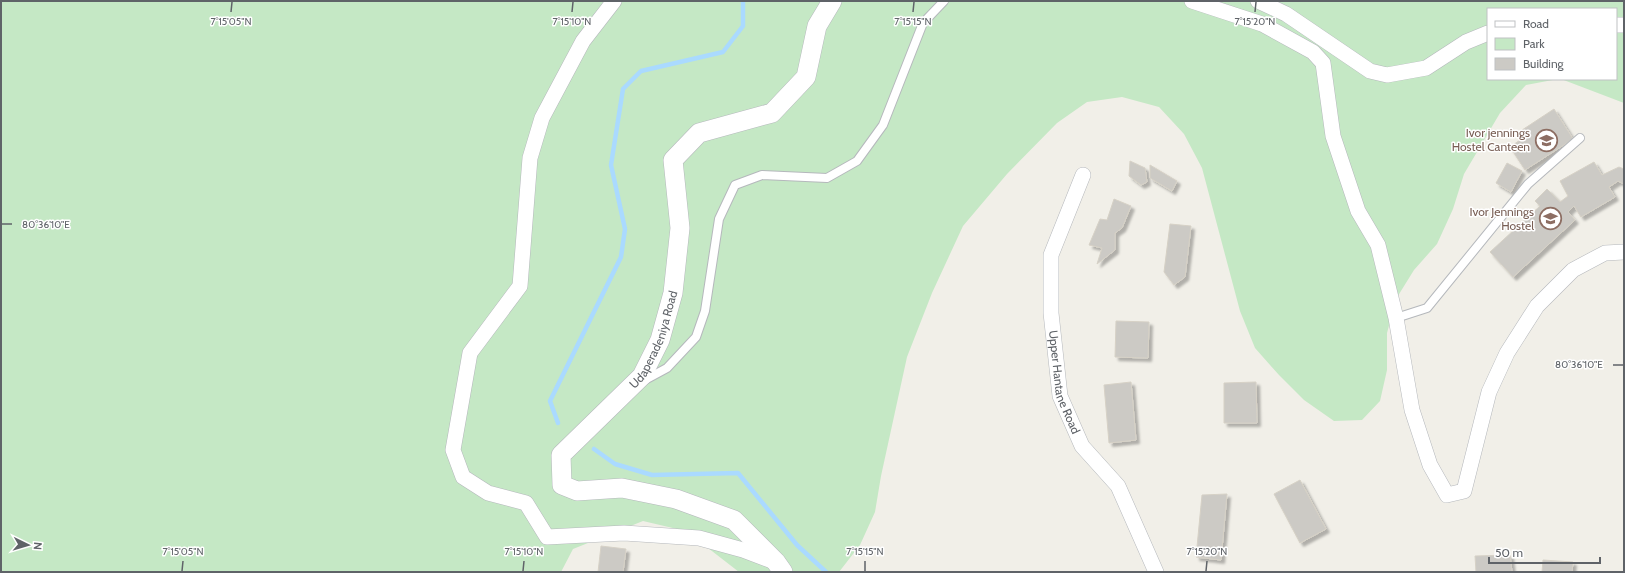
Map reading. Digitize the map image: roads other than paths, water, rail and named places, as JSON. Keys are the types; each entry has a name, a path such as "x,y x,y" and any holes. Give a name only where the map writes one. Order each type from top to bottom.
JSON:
{"street":[{"path":"614,1 583,41 542,118 530,158 520,286 470,352 453,450 464,477 488,493 526,503 547,537 624,534 699,538 743,550 779,567"},
{"name":"Udaperadeniya Road","path":"779,567 734,520 676,499 622,488 577,491 562,485 561,455 642,376 660,340 673,293 680,228 673,160 699,133 772,113 806,77 817,26 832,1"},
{"path":"1192,1 1262,24 1313,52 1323,64 1333,136 1358,211 1378,245 1396,318 1412,410 1430,465 1447,495 1464,491 1489,392 1507,353 1537,306 1573,270 1605,253 1624,252"},
{"path":"1258,1 1286,14 1370,70 1387,75 1426,68 1466,42 1487,33"},
{"name":"Upper Hantane Road","path":"1083,175 1051,255 1051,312 1060,396 1082,446 1118,486 1156,572"}],"lane":[{"path":"626,391 667,368 696,337 705,311 718,219 735,185 762,175 827,178 858,161 883,125 923,23 944,1"},
{"path":"1396,318 1427,308 1528,184 1580,138"}],"waterway":[{"path":"558,423 550,401 621,257 625,229 611,165 623,89 641,71 723,52 743,26 743,1"},
{"path":"594,449 615,464 652,475 738,473 797,545 826,572"}],"place":[{"name":"Ivor jennings Hostel Canteen","path":"1546,140"},
{"name":"Ivor Jennings Hostel","path":"1550,219"}]}
